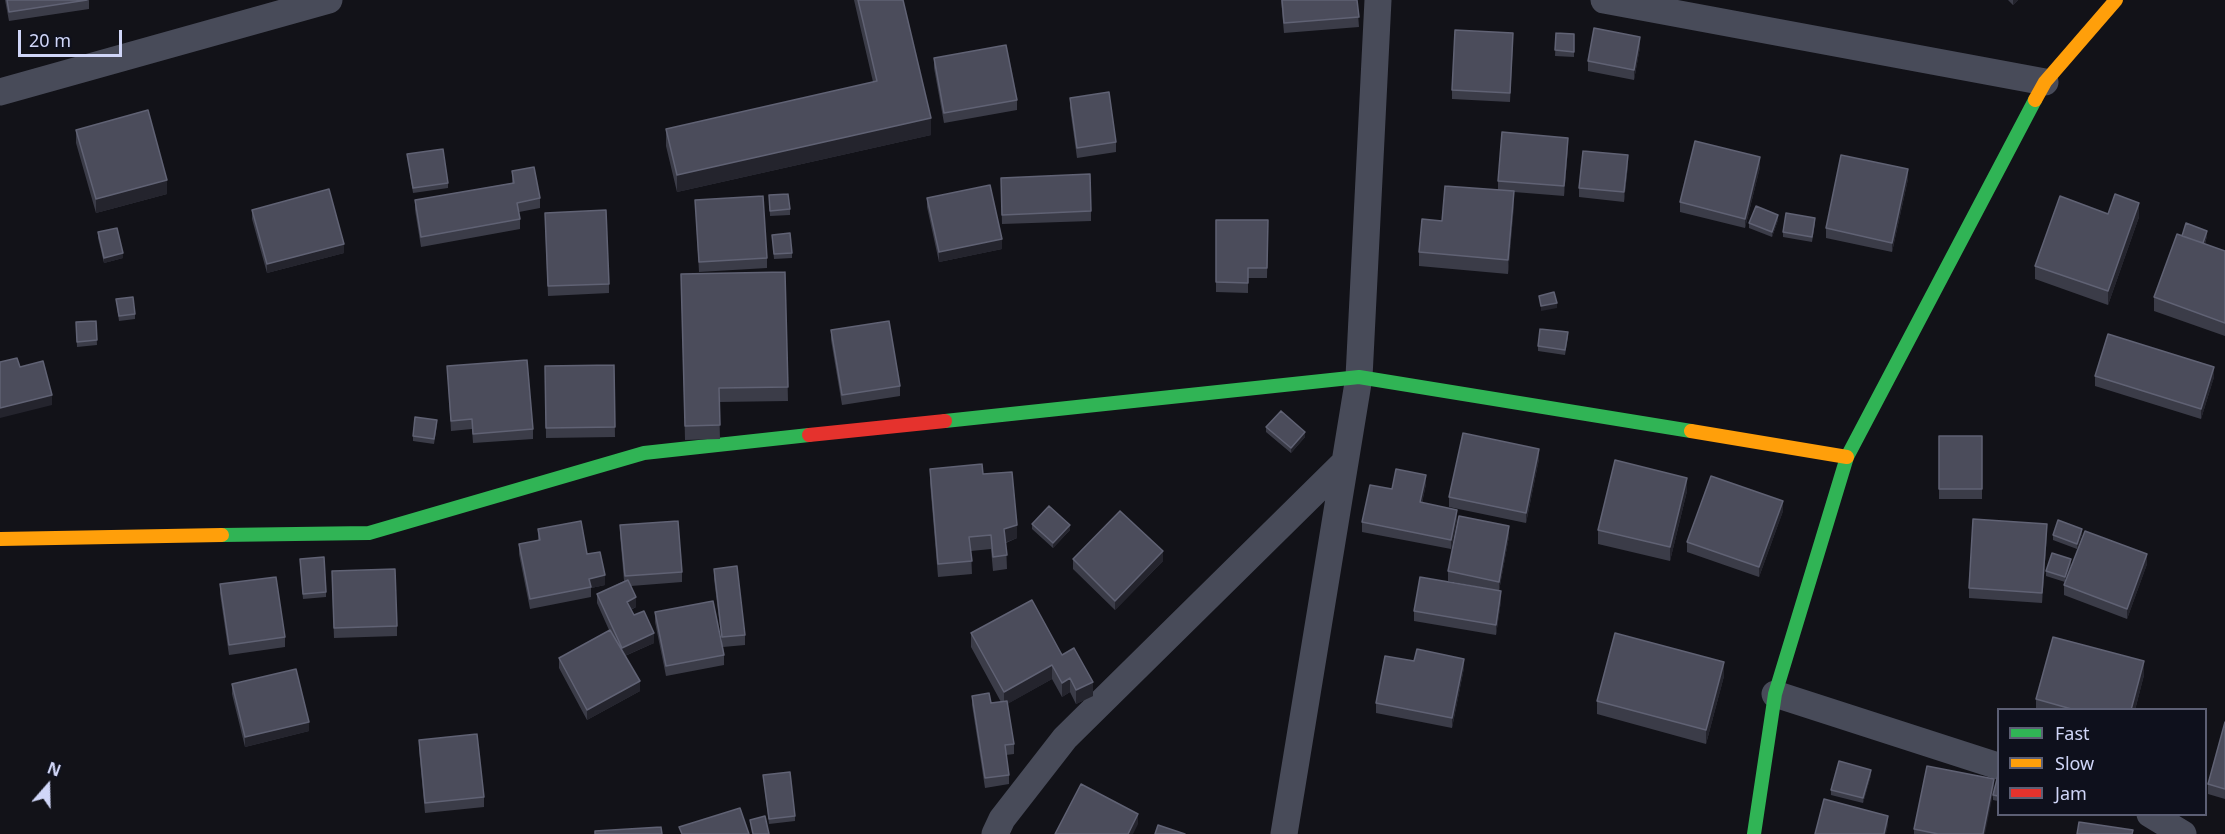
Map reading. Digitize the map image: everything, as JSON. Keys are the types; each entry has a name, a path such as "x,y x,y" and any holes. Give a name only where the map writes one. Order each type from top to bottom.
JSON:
{"street":[{"path":"0,92 326,0"},
{"path":"1284,834 1359,377 1378,0"},
{"path":"1604,0 2045,82"},
{"path":"1754,834 1775,694 1847,457 2045,82 2116,0"},
{"path":"0,538 369,533 644,453 1359,377 1847,457"},
{"path":"995,834 1002,819 1065,738 1345,462"},
{"path":"1775,694 1997,766"},
{"path":"2153,816 2183,834"}],"building":[{"path":"7,0 87,0 9,12"},
{"path":"858,0 903,0 931,118 677,175 666,129 877,81"},
{"path":"1282,0 1357,0 1359,17 1284,23"},
{"path":"1594,28 1640,37 1634,70 1588,61"},
{"path":"1455,30 1513,33 1510,93 1452,90"},
{"path":"1556,33 1574,34 1574,52 1555,50"},
{"path":"1006,45 1017,100 944,113 934,58"},
{"path":"1109,92 1116,142 1077,148 1070,98"},
{"path":"148,110 167,180 96,199 76,130"},
{"path":"1502,132 1568,138 1564,186 1498,181"},
{"path":"1695,141 1760,157 1745,219 1680,202"},
{"path":"443,149 448,183 413,188 407,154"},
{"path":"1583,151 1628,155 1624,192 1579,188"},
{"path":"1841,155 1908,169 1892,243 1826,228"},
{"path":"534,167 540,198 517,203 520,219 421,237 415,200 514,183 512,171"},
{"path":"1090,174 1091,211 1002,215 1001,178"},
{"path":"990,185 1002,239 939,252 927,198"},
{"path":"1445,186 1514,191 1508,260 1419,252 1422,219 1442,221"},
{"path":"329,189 344,244 267,264 252,210"},
{"path":"788,194 790,209 770,211 769,195"},
{"path":"2115,194 2139,203 2108,291 2035,266 2060,196 2108,214"},
{"path":"763,196 767,258 699,262 695,200"},
{"path":"1756,206 1778,215 1772,232 1749,223"},
{"path":"606,210 609,284 548,286 545,213"},
{"path":"1786,213 1815,218 1812,237 1783,232"},
{"path":"1216,220 1268,220 1267,268 1248,268 1248,283 1216,282"},
{"path":"2186,223 2207,231 2203,243 2182,236"},
{"path":"117,228 123,253 104,258 98,232"},
{"path":"790,233 792,253 774,254 772,235"},
{"path":"2177,234 2225,251 2225,323 2154,297"},
{"path":"785,272 788,387 719,388 720,425 685,426 681,274"},
{"path":"1554,292 1557,303 1541,306 1539,296"},
{"path":"133,297 135,314 119,316 116,299"},
{"path":"96,321 97,340 77,342 76,322"},
{"path":"889,321 900,386 842,395 831,330"},
{"path":"1540,329 1568,332 1565,350 1538,346"},
{"path":"2108,334 2214,367 2201,409 2095,376"},
{"path":"17,358 20,367 43,361 52,395 0,408 0,362"},
{"path":"527,360 533,429 473,434 472,419 451,421 447,366"},
{"path":"614,365 615,427 546,428 545,366"},
{"path":"1281,411 1305,432 1291,448 1266,427"},
{"path":"415,417 437,420 434,439 413,436"},
{"path":"1463,433 1539,449 1526,513 1449,497"},
{"path":"1939,436 1982,436 1982,489 1939,489"},
{"path":"1615,460 1687,478 1670,547 1598,530"},
{"path":"982,464 983,474 1012,472 1017,525 1004,529 1007,555 993,557 991,535 969,537 972,561 938,564 930,469"},
{"path":"1396,469 1426,475 1420,502 1457,510 1451,540 1362,522 1370,485 1392,489"},
{"path":"1711,476 1783,501 1759,567 1687,542"},
{"path":"1049,506 1070,525 1053,543 1032,524"},
{"path":"1120,511 1163,551 1115,601 1073,559"},
{"path":"1459,516 1509,526 1499,582 1448,571"},
{"path":"1973,519 2047,524 2042,593 1969,588"},
{"path":"2058,520 2082,529 2077,544 2053,535"},
{"path":"581,521 587,554 600,552 605,575 589,579 591,587 530,599 519,544 540,540 538,529"},
{"path":"678,521 682,572 625,576 620,525"},
{"path":"2085,531 2147,554 2127,609 2064,585"},
{"path":"2052,553 2071,559 2065,577 2046,571"},
{"path":"324,557 326,592 303,594 300,559"},
{"path":"737,566 745,635 722,637 714,569"},
{"path":"395,569 397,626 334,628 332,571"},
{"path":"276,577 285,637 229,645 220,584"},
{"path":"1420,577 1501,591 1496,625 1414,611"},
{"path":"628,580 636,597 627,602 634,615 644,611 654,633 622,648 597,594"},
{"path":"1032,600 1062,655 1074,648 1093,682 1076,690 1070,678 1062,683 1052,665 1004,692 971,633"},
{"path":"713,601 724,655 666,666 655,612"},
{"path":"610,630 640,681 587,710 559,658"},
{"path":"1615,633 1724,662 1706,730 1597,701"},
{"path":"2053,637 2144,661 2132,708 2068,708 2036,699"},
{"path":"1417,649 1464,659 1452,718 1376,703 1385,656 1414,661"},
{"path":"296,669 309,722 245,737 232,684"},
{"path":"989,693 991,703 1007,701 1014,744 1005,745 1009,775 985,778 972,696"},
{"path":"2225,722 2225,789 2208,784"},
{"path":"477,734 484,797 425,803 419,740"},
{"path":"1839,761 1871,770 1863,798 1831,790"},
{"path":"1927,766 1994,779 1983,834 1938,834 1914,829"},
{"path":"790,772 795,816 769,819 763,775"},
{"path":"1997,779 1997,796 1993,795"},
{"path":"1081,784 1138,814 1128,834 1055,834"},
{"path":"1824,799 1888,816 1884,834 1815,834"},
{"path":"740,808 749,834 682,834 679,827"},
{"path":"765,816 769,834 753,834 750,820"},
{"path":"2079,822 2133,830 2132,834 2077,834"},
{"path":"1158,825 1185,834 1155,834"},
{"path":"661,827 662,834 595,834 595,831"}],"traffic: fast":[{"path":"1754,834 1775,694 1847,457 2035,100"},
{"path":"945,421 1359,377 1691,431"},
{"path":"222,535 369,533 644,453 809,435"}],"traffic: slow":[{"path":"2035,100 2045,82 2116,0"},
{"path":"1691,431 1847,457"},
{"path":"0,539 222,535"}],"traffic: jam":[{"path":"809,435 945,421"}]}
